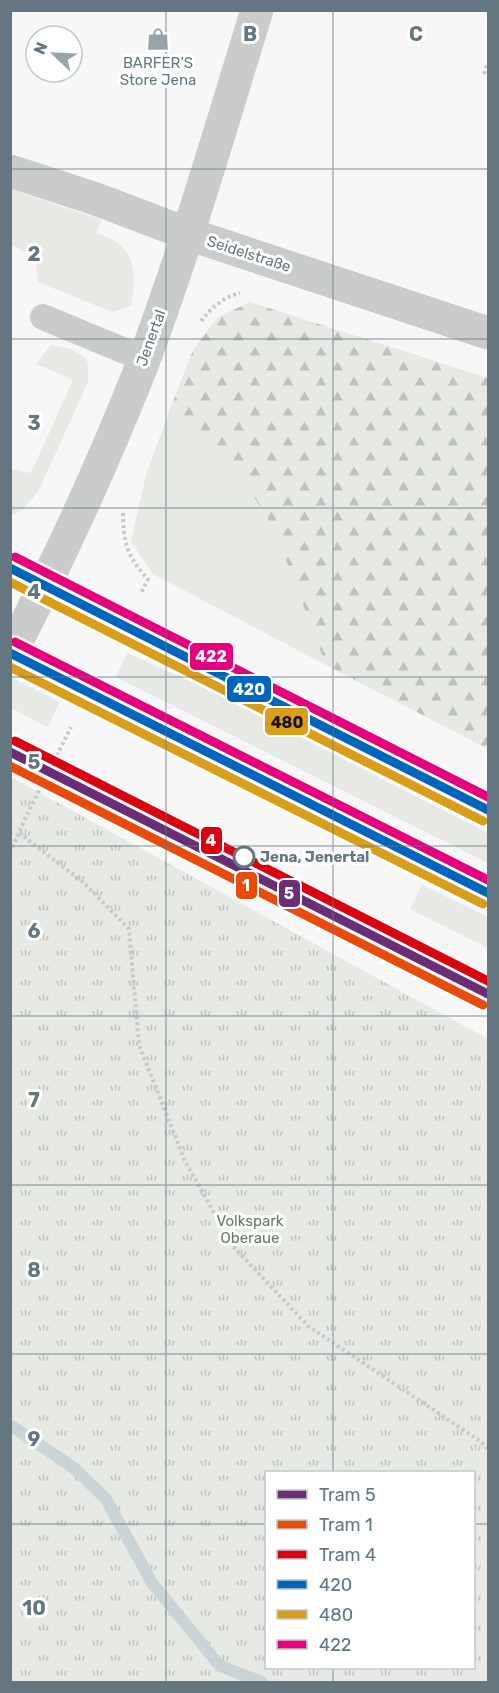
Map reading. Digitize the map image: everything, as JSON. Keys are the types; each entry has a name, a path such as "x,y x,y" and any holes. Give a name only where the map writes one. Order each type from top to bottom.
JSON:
{"main road":[{"path":"10,568 489,810"},
{"path":"11,653 489,893"}],"street":[{"name":"Jenertal","path":"11,653 77,520 144,359 188,234 257,10"},
{"name":"Seidelstraße","path":"10,171 96,199 188,234 489,333"}],"lane":[{"path":"43,317 144,359"}],"path":[{"path":"484,74 489,63"},
{"path":"195,328 208,312 227,296 247,290"},
{"path":"123,513 123,531 127,548 136,566 148,579"},
{"path":"10,853 24,821"},
{"path":"19,833 83,882 129,929 139,1045 185,1161 232,1245 308,1326 489,1449"}],"green space":[{"path":"11,189 102,220 96,232 118,243 129,256 132,264 134,281 131,306 112,312 38,282 36,259 11,244"},
{"path":"250,302 488,378 488,749 326,665 274,529 230,459 170,409 193,350 218,317"},
{"path":"51,345 70,349 86,358 88,382 38,492 22,510 11,516 11,469 31,473 73,380 36,364"},
{"path":"170,409 230,459 274,529 326,665 153,574 131,542 146,475"},
{"path":"127,653 198,685 488,833 488,863 116,677"},
{"path":"11,677 60,702 48,727 11,708"},
{"name":"Volkspark Oberaue","path":"11,777 488,1039 488,1682 11,1682"},
{"path":"422,885 488,917 488,948 410,909"}],"waterway":[{"path":"10,1425 74,1468 106,1499 152,1583 220,1666 262,1682"}],"tram line":[{"name":"4","path":"15,741 488,981"},
{"name":"5","path":"10,752 488,994"},
{"name":"1","path":"10,766 483,1005"}],"transit line":[{"name":"422","path":"15,557 488,797"},
{"name":"420","path":"10,568 488,810"},
{"name":"480","path":"10,582 483,821"},
{"name":"422","path":"15,642 488,880"},
{"name":"420","path":"10,653 488,893"},
{"name":"480","path":"10,667 483,904"}],"place":[{"name":"BARFER’S Store Jena","path":"158,39"},
{"name":"Jena, Jenertal","path":"244,857"}]}
